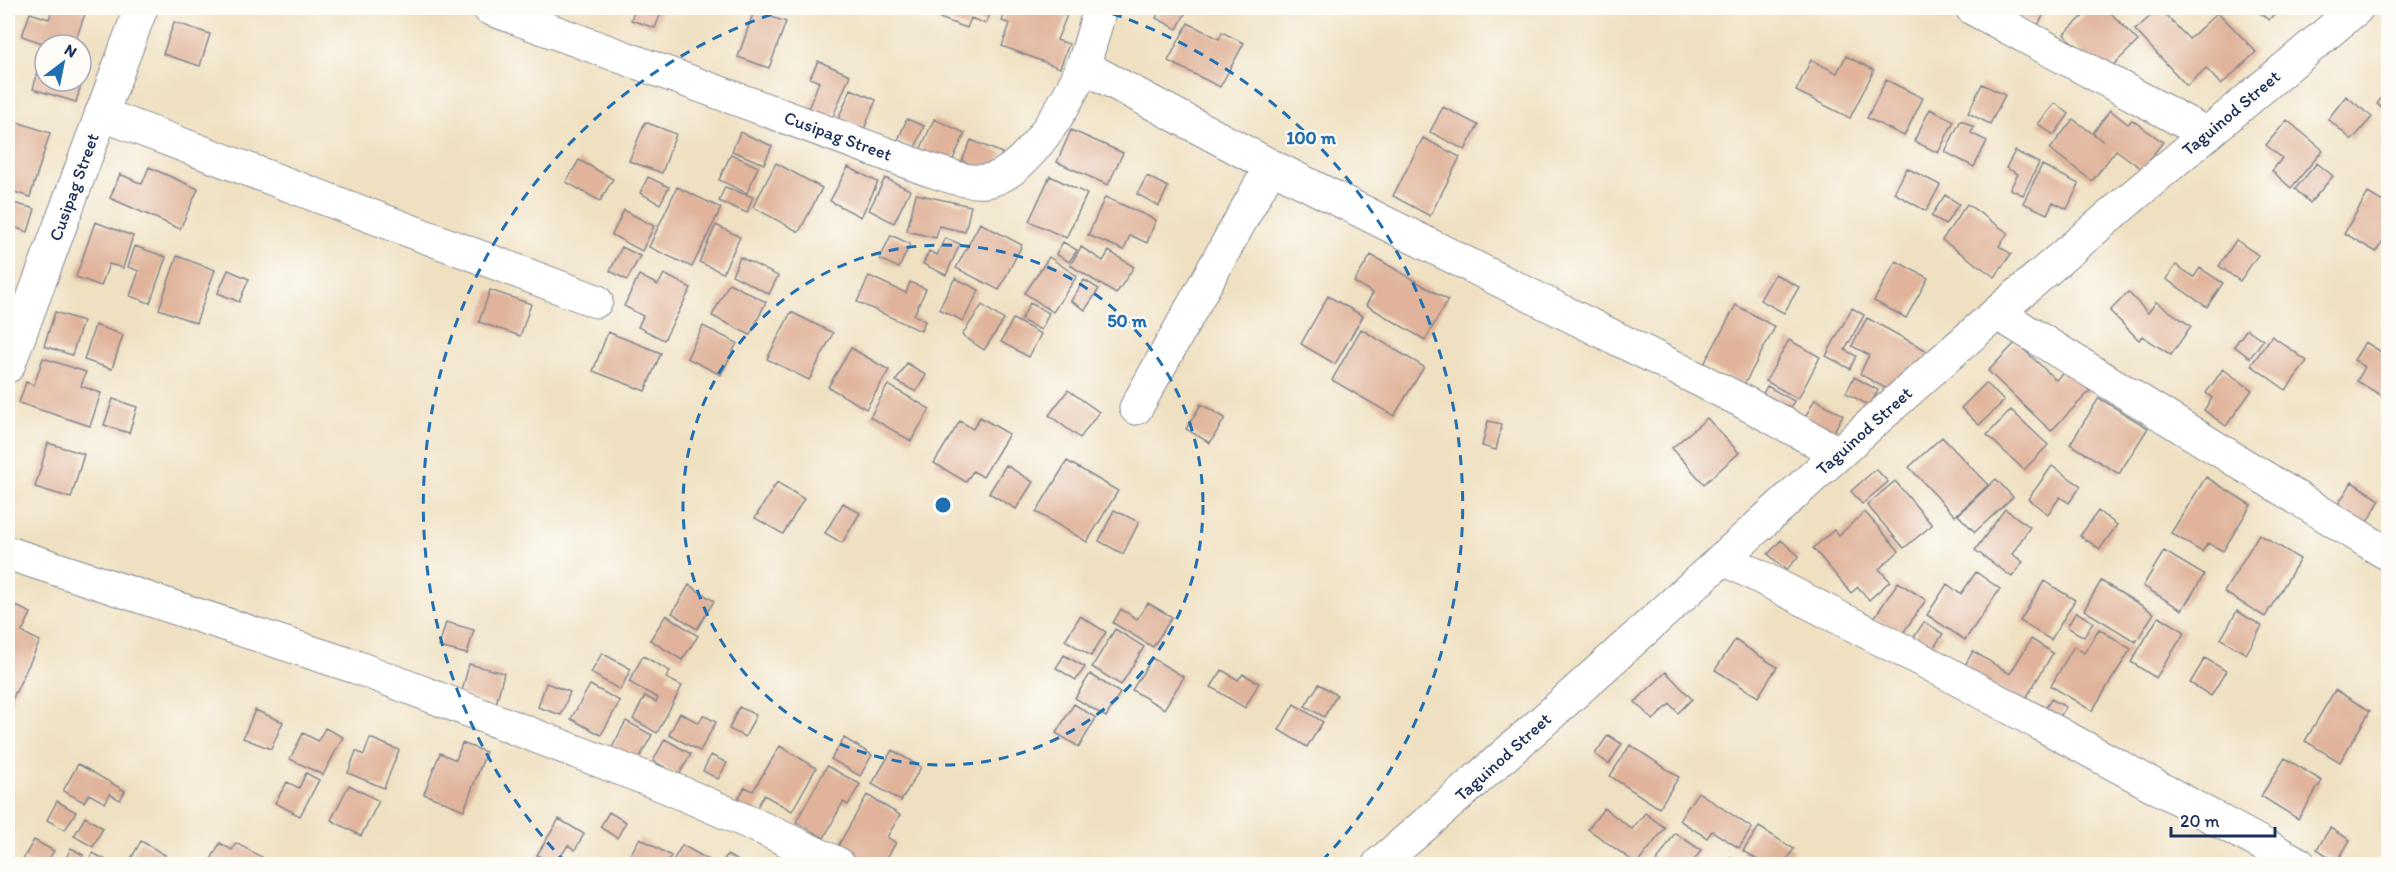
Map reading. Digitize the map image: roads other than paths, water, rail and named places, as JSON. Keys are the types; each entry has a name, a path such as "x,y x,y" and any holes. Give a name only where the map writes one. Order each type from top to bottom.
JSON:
{"street":[{"name":"Cusipag Street","path":"8,366 141,8"},
{"name":"Cusipag Street","path":"489,8 960,179 986,181 1007,174 1031,153 1058,114 1083,66 1100,8"},
{"path":"1972,8 2206,134"},
{"name":"Taguinod Street","path":"1379,864 1463,794 1838,453 1997,313 2357,8"},
{"path":"1083,66 1271,166 1740,400 1838,453"},
{"path":"101,114 596,301"},
{"path":"1136,408 1271,166"},
{"path":"1997,313 2388,554"},
{"path":"8,552 357,667 663,785 765,829 838,864"},
{"path":"1724,558 1941,670 2299,864"}]}
